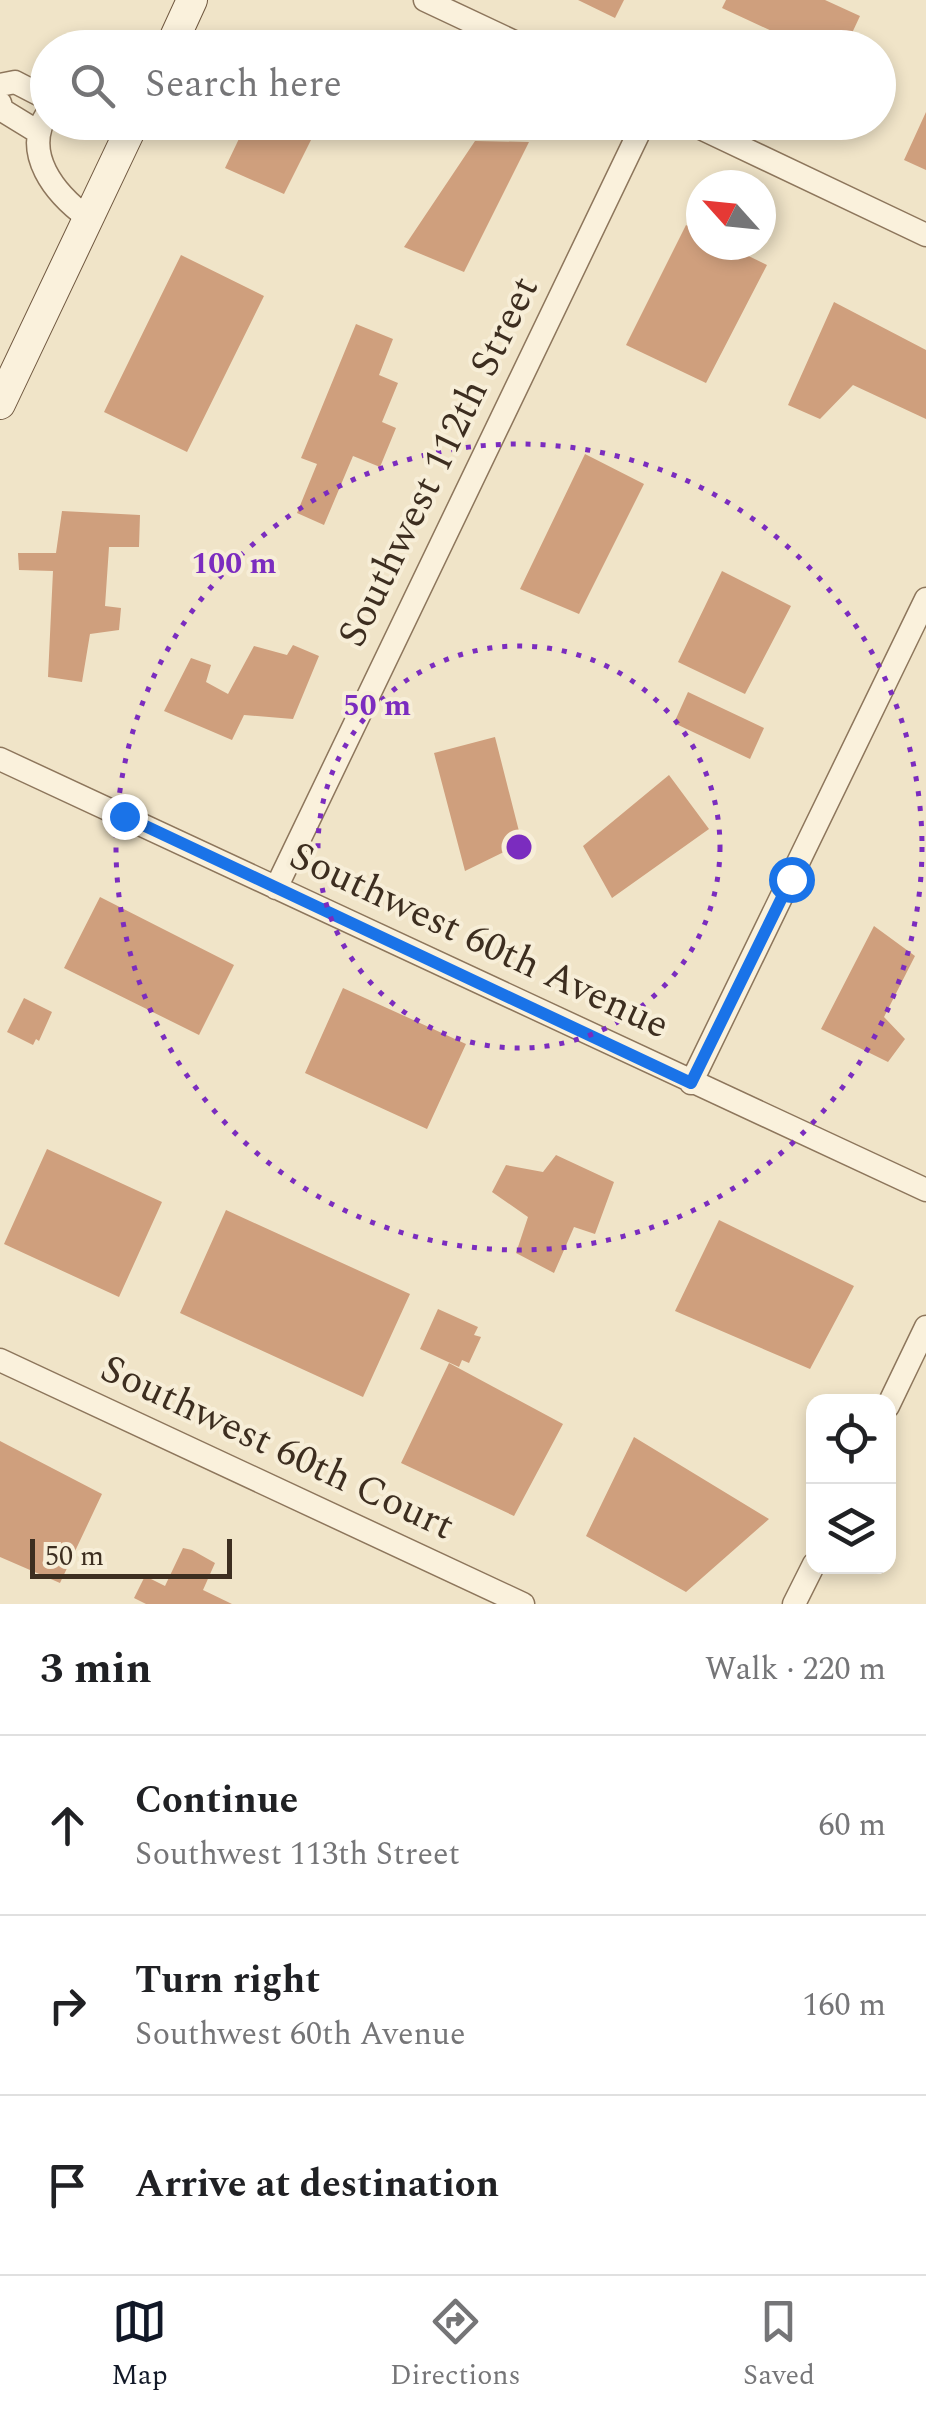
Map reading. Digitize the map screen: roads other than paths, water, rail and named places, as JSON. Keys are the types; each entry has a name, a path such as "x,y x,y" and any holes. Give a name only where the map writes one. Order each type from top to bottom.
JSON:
{"main road":[{"path":"178,30 192,0"},
{"path":"0,404 125,140"}],"street":[{"path":"425,0 489,30"},
{"path":"0,85 15,82 30,90"},
{"path":"0,103 2,110 30,118"},
{"path":"43,140 43,164 51,185 88,218"},
{"name":"Southwest 112th Street","path":"276,888 635,140"},
{"path":"726,140 926,234"},
{"path":"691,1083 926,599"},
{"name":"Southwest 60th Avenue","path":"0,759 926,1190"},
{"path":"894,1394 926,1327"},
{"name":"Southwest 60th Court","path":"0,1360 523,1604"},
{"path":"794,1604 809,1574"}]}
